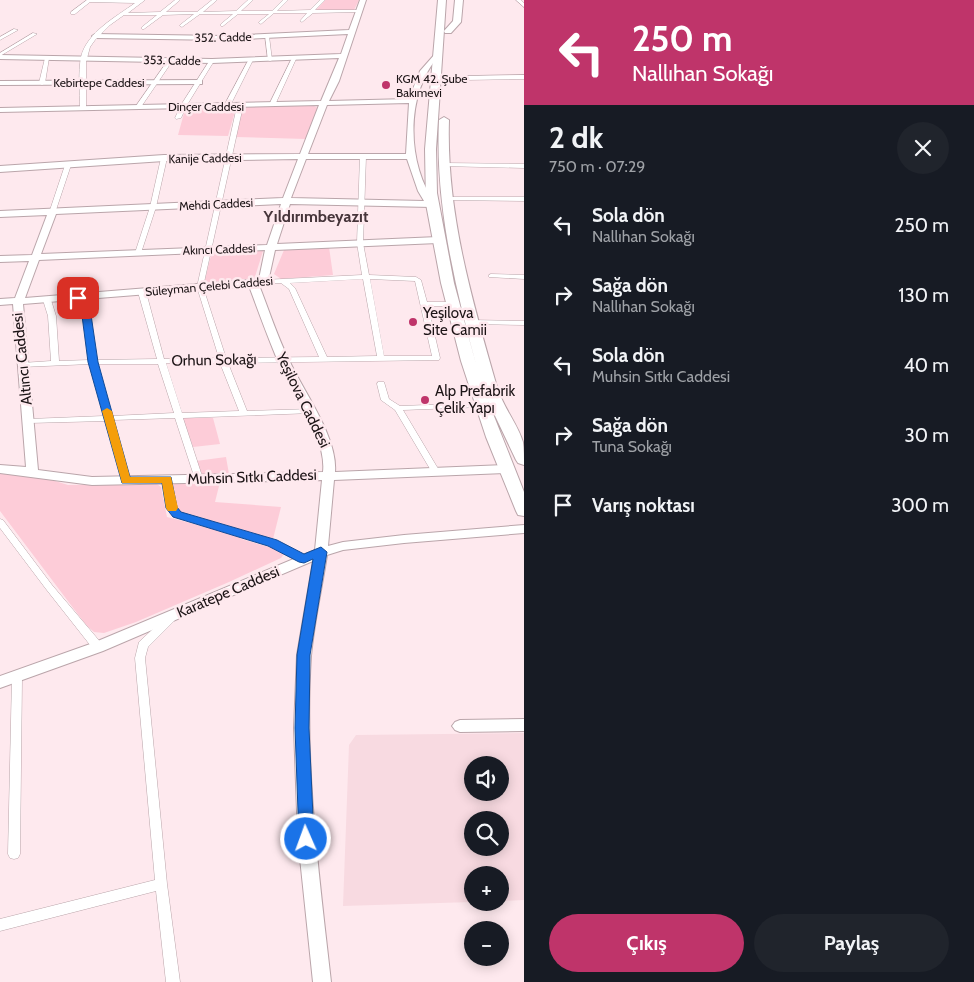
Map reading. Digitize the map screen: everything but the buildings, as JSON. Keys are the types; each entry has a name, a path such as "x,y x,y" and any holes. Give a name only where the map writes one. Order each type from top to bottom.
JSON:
{"highway":[{"path":"436,0 434,21 444,31"},
{"path":"442,0 446,199 462,284 491,391 524,460"},
{"path":"451,0 437,55 432,144 432,204 438,240 453,304 481,405 524,511"},
{"path":"444,31 457,22 460,0"}],"street":[{"path":"144,28 178,0"},
{"path":"182,26 215,0"},
{"path":"223,25 251,0"},
{"path":"260,23 286,0"},
{"path":"302,21 323,0"},
{"path":"258,282 303,156 324,103 334,84 363,0"},
{"path":"518,0 524,6"},
{"path":"73,13 89,1 141,1"},
{"path":"82,108 84,59 95,36 141,1"},
{"path":"124,14 359,11"},
{"path":"0,39 16,30"},
{"name":"352. Cadde","path":"95,36 224,49 267,36 351,32"},
{"path":"0,56 35,34"},
{"path":"267,36 270,60"},
{"name":"353. Cadde","path":"0,56 212,61 224,49 252,60 343,56"},
{"path":"432,204 423,194 416,166 410,156 412,101 423,70 437,55"},
{"path":"42,82 47,58"},
{"path":"272,105 294,59"},
{"path":"139,106 171,60"},
{"path":"227,106 252,60"},
{"path":"178,118 184,105 212,61"},
{"path":"464,78 524,77"},
{"name":"Kebirtepe Caddesi","path":"0,83 199,82"},
{"name":"Dinçer Caddesi","path":"0,110 412,101"},
{"path":"240,106 200,287 223,360 244,413"},
{"path":"363,156 360,243 381,359"},
{"name":"Kanije Caddesi","path":"0,169 164,158 410,156"},
{"path":"138,253 153,207 164,158"},
{"name":"Altıncı Caddesi","path":"32,472 18,301 68,165"},
{"path":"444,165 524,166"},
{"path":"446,199 524,199"},
{"name":"Mehdi Caddesi","path":"0,214 286,201 432,204"},
{"name":"Akıncı Caddesi","path":"0,259 438,240"},
{"path":"491,276 524,277"},
{"name":"Süleyman Çelebi Caddesi","path":"0,302 78,298 258,282 365,277 418,280 424,304"},
{"path":"283,281 292,288 324,359"},
{"name":"Yeşilova Caddesi","path":"258,282 283,360 312,411 330,455 330,475 321,552 304,655 302,728 306,839 322,982"},
{"path":"142,292 161,361 199,479"},
{"path":"78,298 86,308 93,362 126,481"},
{"path":"46,300 52,316 55,363"},
{"path":"436,358 424,304 453,304"},
{"path":"472,322 524,323"},
{"name":"Orhun Sokağı","path":"22,365 93,362 436,358"},
{"path":"381,384 385,400 398,408 436,472"},
{"path":"398,408 481,405"},
{"path":"29,421 312,411"},
{"name":"Muhsin Sıtkı Caddesi","path":"0,469 32,472 78,481 126,481 506,469"},
{"path":"167,480 172,508 177,514 272,543 304,559"},
{"path":"0,522 98,647"},
{"name":"Karatepe Caddesi","path":"0,682 98,647 321,552 343,546 404,538 524,529"},
{"path":"173,616 143,645 140,658 160,884 173,982"},
{"path":"14,854 17,677"},
{"path":"460,726 524,725"},
{"path":"0,925 160,884"}],"shaded area":[{"path":"325,0 359,0 354,10 315,11"},
{"path":"312,105 318,108 306,139 236,137 243,107"},
{"path":"186,106 236,108 228,136 178,135"},
{"path":"329,247 333,275 281,279 274,274 284,250"},
{"path":"212,251 263,251 254,280 204,284"},
{"path":"183,418 213,418 220,444 193,447"},
{"path":"226,457 229,474 202,474 196,461"},
{"path":"0,473 39,476 68,485 157,484 161,487 167,517 237,535 241,539 283,551 284,554 281,558 229,582 136,622 104,633 94,632 86,625 0,511"},
{"path":"220,482 215,502 281,507 273,539 179,513 173,484"},
{"path":"524,733 524,900 509,901 509,866 464,866 464,902 343,906 349,745 356,735"}],"slow traffic":[{"path":"107,411 126,481 167,480 172,508"}],"place":[{"name":"KGM 42. Şube Bakımevi","path":"386,85"},
{"name":"Yeşilova Site Camii","path":"413,322"},
{"name":"Alp Prefabrik Çelik Yapı","path":"425,400"}],"district":[{"name":"Yıldırımbeyazıt","path":"316,216"}],"route":[{"path":"78,298 86,308 93,362 126,481 167,480 173,512 177,514 259,538 284,548 304,559 321,552 304,655 302,728 306,839"}]}
